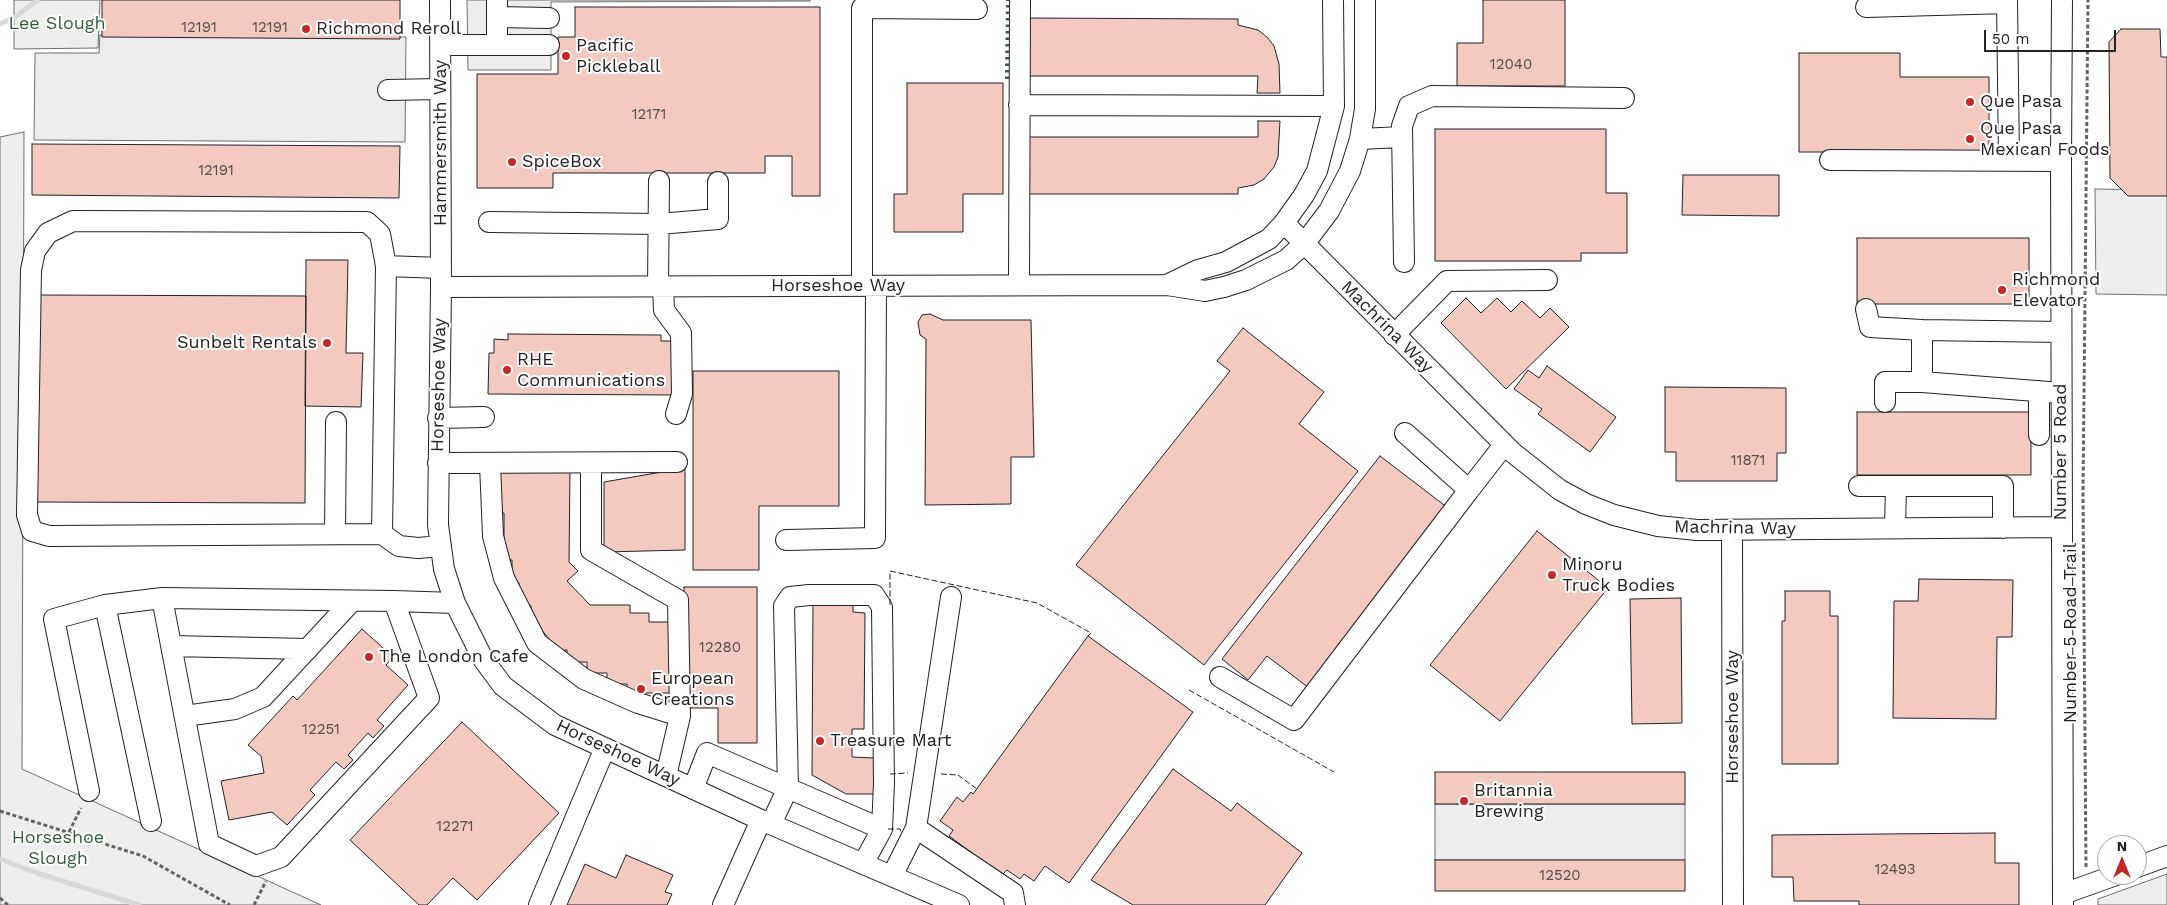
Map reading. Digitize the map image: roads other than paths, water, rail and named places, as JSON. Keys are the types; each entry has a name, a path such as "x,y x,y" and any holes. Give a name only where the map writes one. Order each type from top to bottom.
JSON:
{"street":[{"name":"Hammersmith Way","path":"440,0 441,278"},
{"path":"1019,285 1020,0"},
{"name":"Horseshoe Way","path":"1167,284 1198,270 1226,262 1269,239 1284,223 1304,196 1317,171 1334,106 1333,0"},
{"name":"Horseshoe Way","path":"959,905 766,822 555,725 503,686 483,659 455,603 444,569 438,525 441,278 661,286 1167,284 1205,291 1224,287 1246,280 1286,260 1304,244 1329,211 1350,171 1360,139 1365,109 1365,0"},
{"name":"Number 5 Road","path":"2062,0 2060,161 2063,900"},
{"path":"1866,7 2007,2 2009,161"},
{"path":"786,540 875,538 862,8 977,9"},
{"path":"497,46 497,9 549,18"},
{"path":"441,45 549,46"},
{"path":"388,90 440,89"},
{"path":"1404,262 1402,126 1409,106 1432,96 1624,98"},
{"path":"1019,105 1334,106"},
{"path":"1360,139 1402,137"},
{"path":"1830,160 2060,161"},
{"path":"659,181 661,286 664,310 681,334 682,394 676,414"},
{"path":"489,222 659,224 718,219 718,182"},
{"path":"382,534 386,266 380,234 367,222 74,220 48,233 35,251 31,270 27,515 32,531 49,536 382,534 399,546 418,548 441,546"},
{"name":"Machrina Way","path":"1284,223 1504,445 1536,473 1560,490 1586,504 1614,515 1658,526 1697,530 2061,526"},
{"path":"386,266 441,278"},
{"path":"1394,335 1447,281 1547,280"},
{"path":"1866,309 1870,327 1922,330 2061,332"},
{"path":"1922,330 1922,382"},
{"path":"1885,402 1885,382 1922,382 2061,393"},
{"path":"2039,391 2039,434"},
{"path":"438,418 484,417"},
{"path":"335,534 336,422"},
{"path":"1405,433 1469,490"},
{"path":"1220,677 1294,720 1504,445"},
{"path":"438,463 591,464 677,462"},
{"path":"490,464 493,536 504,578 537,643 584,679 638,703 680,716"},
{"path":"591,464 591,550 678,600 680,716 666,776"},
{"path":"1858,486 2003,486 2004,528"},
{"path":"1896,486 1896,528"},
{"name":"Horseshoe Way","path":"1732,530 1733,905"},
{"path":"723,905 766,822 788,788 784,606 790,597 809,595 874,595 882,607 884,783 882,829 863,864"},
{"path":"892,876 916,828 951,597"},
{"path":"89,791 54,618 105,605 162,598 455,603"},
{"path":"162,598 209,844 256,866 281,857 429,698 394,601"},
{"path":"185,716 235,709 263,697 352,600"},
{"path":"105,605 151,821"},
{"path":"171,646 308,649"},
{"path":"539,905 605,748"},
{"path":"693,789 707,753 882,829"},
{"path":"916,828 1013,893 1016,905"},
{"path":"2147,863 2167,856"},
{"path":"2063,900 2086,886 2097,882"}],"waterway":[{"path":"0,24 15,17 38,0"},
{"path":"0,859 37,873 139,905"}],"place":[{"name":"Richmond Reroll","path":"306,29"},
{"name":"Pacific Pickleball","path":"566,56"},
{"name":"Que Pasa","path":"1970,102"},
{"name":"Que Pasa Mexican Foods","path":"1970,139"},
{"name":"SpiceBox","path":"512,162"},
{"name":"Richmond Elevator","path":"2002,290"},
{"name":"Sunbelt Rentals","path":"327,343"},
{"name":"RHE Communications","path":"507,370"},
{"name":"Minoru Truck Bodies","path":"1552,575"},
{"name":"The London Cafe","path":"369,657"},
{"name":"European Creations","path":"641,689"},
{"name":"Treasure Mart","path":"820,741"},
{"name":"Britannia Brewing","path":"1464,801"}],"park label":[{"name":"Lee Slough","path":"57,24"},
{"name":"Horseshoe Slough","path":"58,848"}]}
